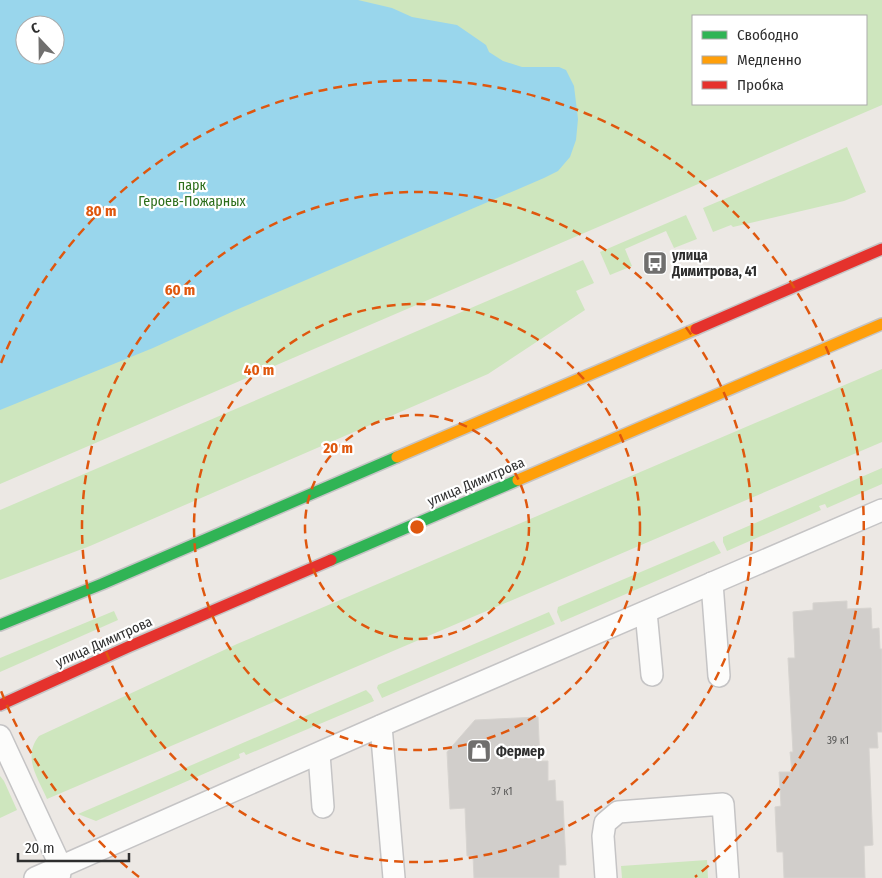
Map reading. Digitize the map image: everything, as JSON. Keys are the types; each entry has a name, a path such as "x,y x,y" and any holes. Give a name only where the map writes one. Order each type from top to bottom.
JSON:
{"street":[{"path":"0,625 111,580 882,249"},
{"name":"улица Димитрова","path":"0,705 128,647 882,324"}],"lane":[{"path":"35,878 60,872 381,726 882,510"},
{"path":"712,584 719,676"},
{"path":"646,612 652,675"},
{"path":"381,726 394,878"},
{"path":"0,736 60,872"},
{"path":"318,754 323,807"},
{"path":"606,878 602,836 605,823 618,812 723,804 728,878"}],"green space":[{"name":"парк Героев-Пожарных","path":"0,0 882,0 882,105 0,484"},
{"path":"847,147 866,192 844,201 733,227 731,225 713,232 703,208"},
{"path":"686,215 697,239 674,248 666,231 625,249 632,266 610,275 600,252"},
{"path":"583,260 594,283 576,291 585,310 488,374 90,546 0,580 0,510"},
{"path":"882,369 882,442 47,799 33,768 32,752 39,736 237,644"},
{"path":"882,468 882,484 827,508 825,504 819,506 821,510 727,551 723,537"},
{"path":"714,541 721,553 561,622 557,612 558,607"},
{"path":"114,611 118,620 0,672 0,658"},
{"path":"549,612 555,624 382,698 377,688 378,685"},
{"path":"366,690 374,701 246,755 244,752 239,754 240,758 96,821 78,814"},
{"path":"0,776 17,810 0,818"},
{"path":"707,860 708,878 622,878 621,866"}],"water":[{"name":"парк Героев-Пожарных","path":"0,0 358,0 392,8 412,17 457,25 486,45 489,52 503,61 522,67 559,67 566,70 574,86 578,119 576,140 570,157 558,171 236,310 153,348 0,410"}],"building":[{"path":"847,601 847,609 871,608 872,629 879,628 880,649 882,649 882,732 877,732 878,748 869,748 873,845 864,846 865,878 784,878 783,852 777,852 775,807 781,806 779,772 792,772 790,752 793,752 788,658 795,658 793,612 813,610 813,603"},
{"path":"538,717 540,761 548,761 548,781 555,780 556,801 563,801 566,865 559,865 559,878 474,878 473,856 467,856 465,808 450,809 447,752 475,720"}],"traffic: fast":[{"path":"0,625 102,584 397,457"},
{"path":"331,560 518,480"}],"traffic: slow":[{"path":"518,480 882,324"},
{"path":"397,457 696,329"}],"traffic: jam":[{"path":"696,329 882,249"},
{"path":"0,705 128,647 331,560"}],"place":[{"name":"улица Димитрова, 41","path":"655,263"},
{"name":"Фермер","path":"479,751"}]}
